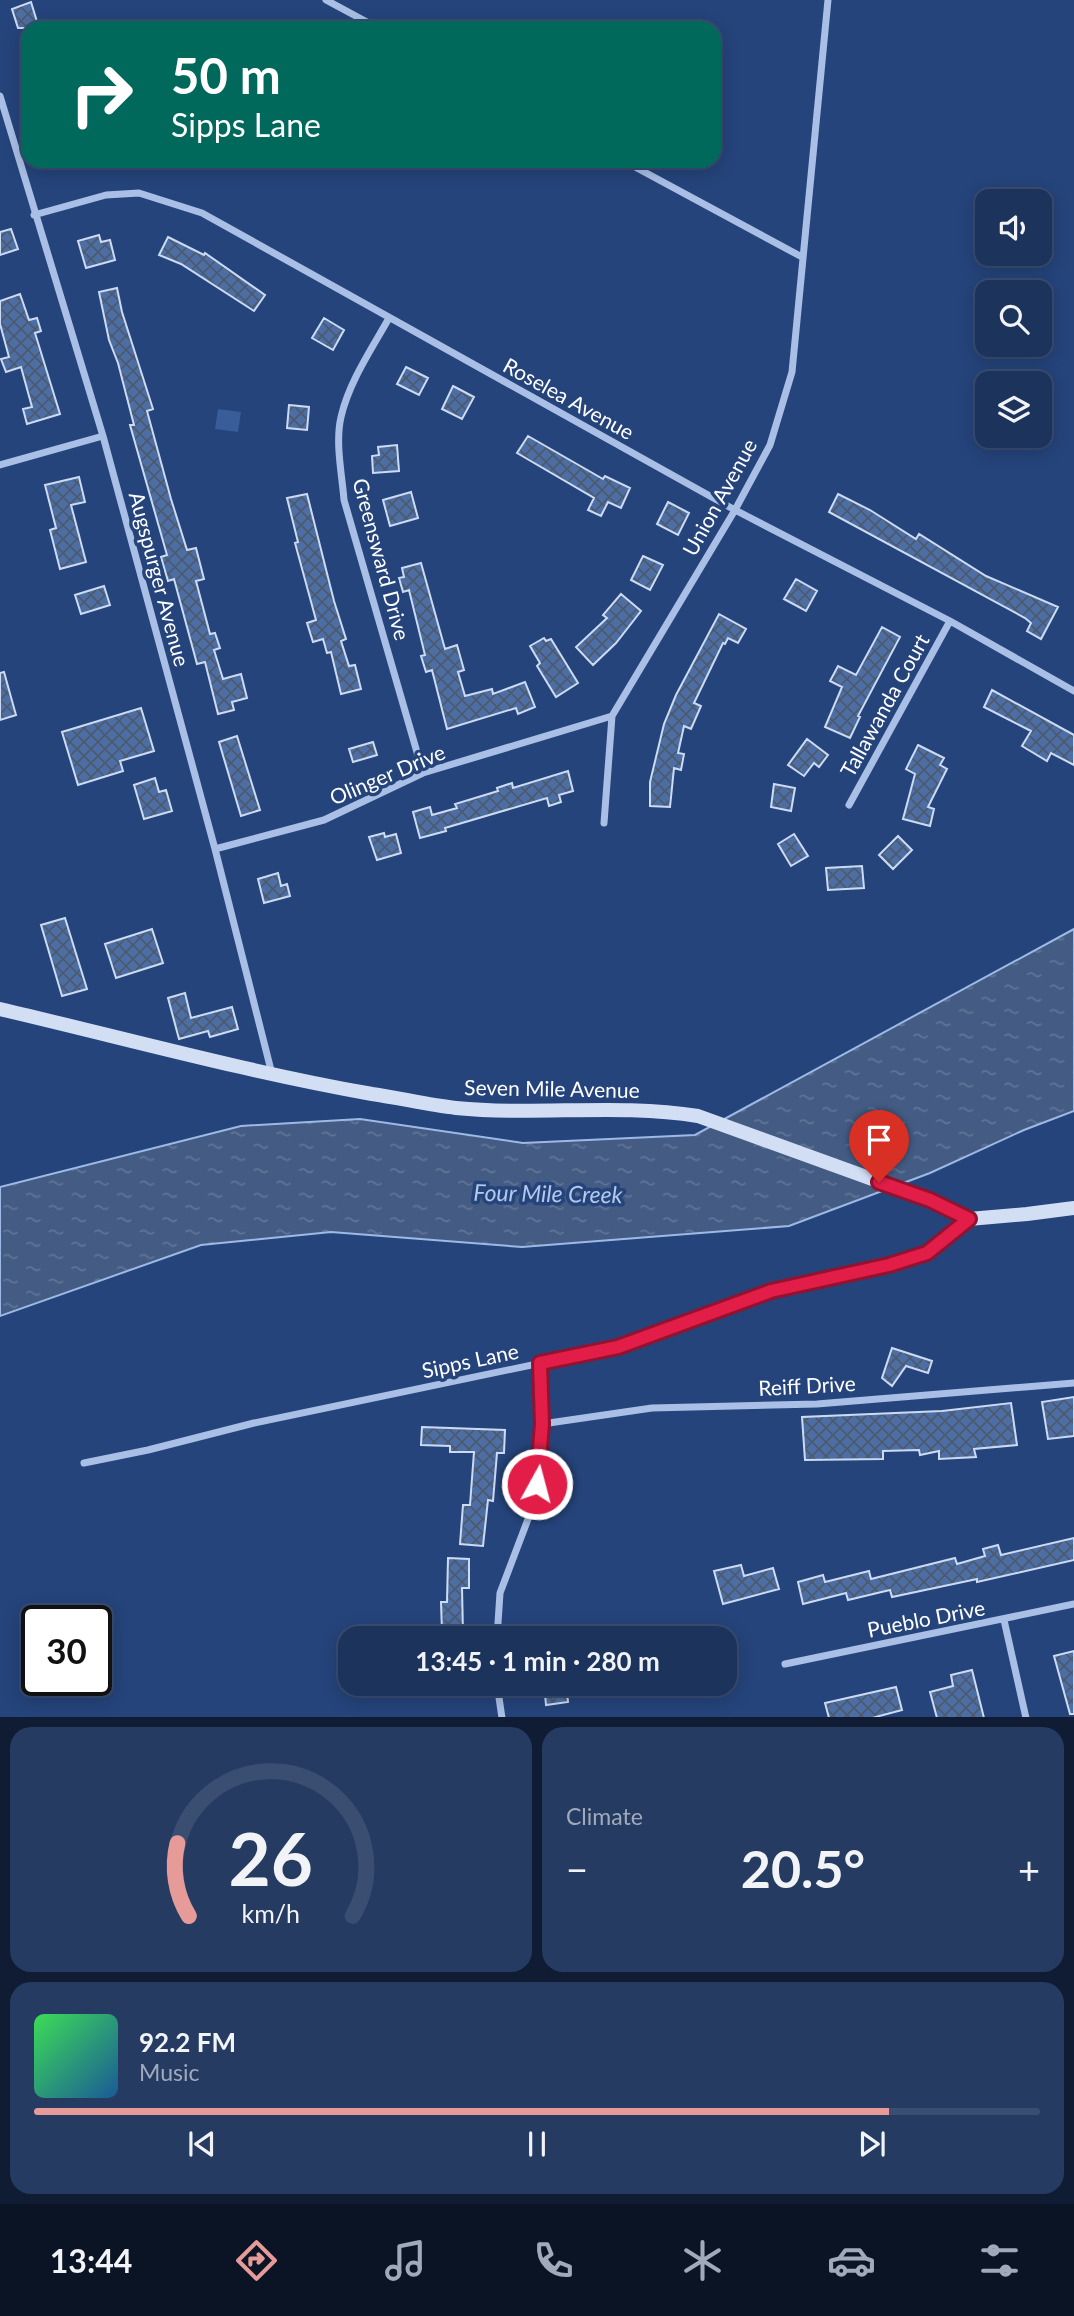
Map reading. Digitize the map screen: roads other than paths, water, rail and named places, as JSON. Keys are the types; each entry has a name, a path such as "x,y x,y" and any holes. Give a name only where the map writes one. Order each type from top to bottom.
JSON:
{"main road":[{"name":"Seven Mile Avenue","path":"0,1009 272,1075 454,1108 518,1112 662,1110 698,1116 930,1200 969,1219"},
{"path":"969,1219 1074,1208"}],"street":[{"path":"326,0 365,21"},
{"name":"Union Avenue","path":"604,823 612,716 735,510 770,445 792,372 828,0"},
{"name":"Augspurger Avenue","path":"0,96 103,436 215,849 272,1075"},
{"path":"637,168 802,257"},
{"name":"Roselea Avenue","path":"34,215 106,195 139,193 202,213 735,510 950,621 1074,691"},
{"name":"Greensward Drive","path":"389,318 354,379 340,419 340,457 344,500 423,774"},
{"path":"0,465 103,436"},
{"name":"Tallawanda Court","path":"849,805 950,621"},
{"name":"Olinger Drive","path":"215,849 324,820 423,774 612,716"},
{"name":"Sipps Lane","path":"84,1463 254,1423 618,1347 771,1291 889,1265 927,1253 969,1219"},
{"path":"498,1626 500,1593 533,1506 540,1462 542,1424 540,1363"},
{"name":"Reiff Drive","path":"542,1424 652,1408 817,1404 1074,1383"},
{"name":"Pueblo Drive","path":"785,1664 1074,1604"},
{"path":"1004,1620 1026,1717"},
{"path":"499,1696 502,1717"}],"water":[{"name":"Four Mile Creek","path":"1074,929 1074,1111 1024,1130 930,1173 789,1226 522,1247 331,1232 201,1245 0,1316 0,1187 241,1126 360,1119 523,1143 695,1135"}]}
